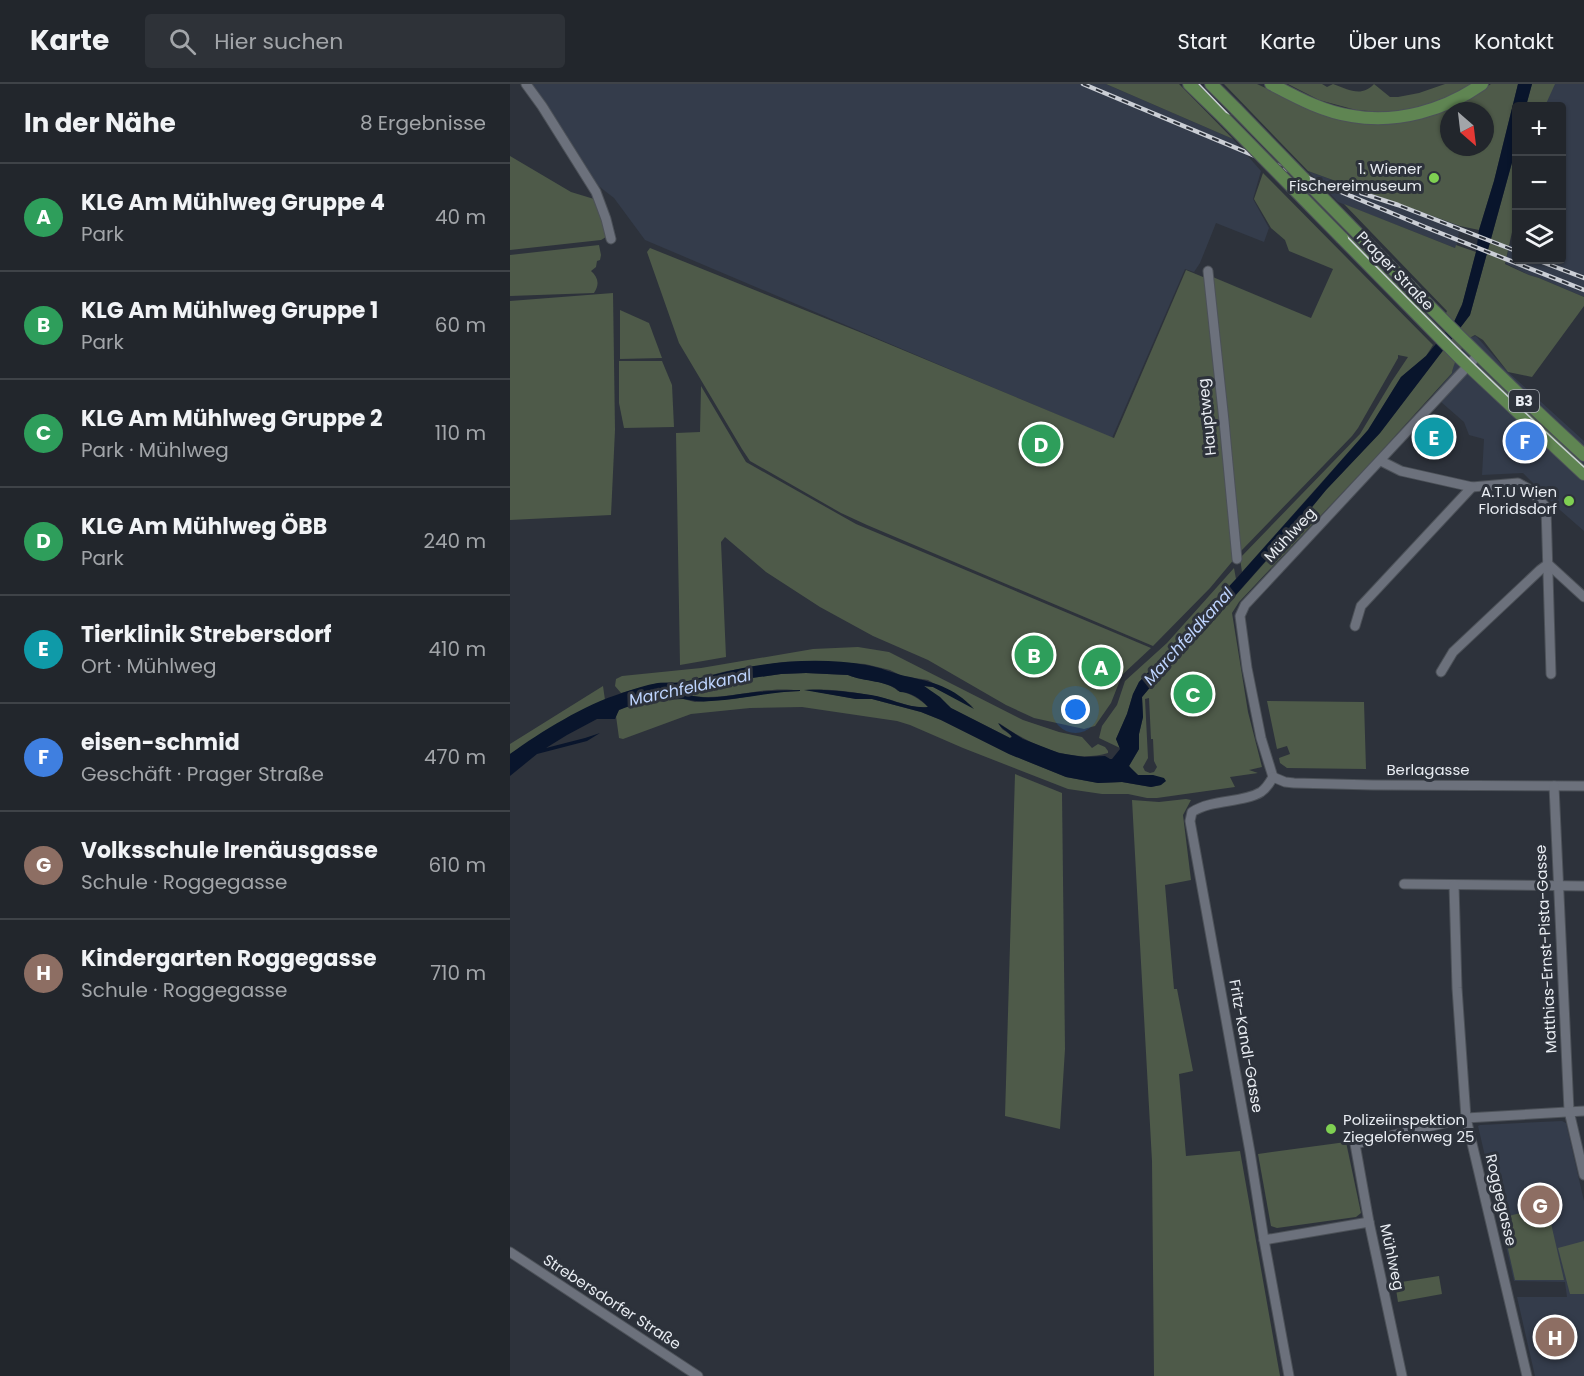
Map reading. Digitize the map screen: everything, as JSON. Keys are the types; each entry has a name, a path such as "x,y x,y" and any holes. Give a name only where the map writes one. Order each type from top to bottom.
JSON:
{"main road":[{"name":"Prager Straße","path":"1189,84 1468,366 1584,474"},
{"path":"1270,84 1316,106 1351,116 1381,118 1422,113 1456,100 1482,84"},
{"name":"Prager Straße","path":"1216,88 1441,320 1539,415 1584,455"}],"street":[{"path":"526,84 596,192 611,239"},
{"name":"Hauptweg","path":"1208,271 1237,559"},
{"name":"Mühlweg","path":"1273,777 1252,699 1240,616 1248,601 1478,356"},
{"path":"1381,460 1401,471 1472,487 1518,483 1529,489 1546,507 1551,674"},
{"path":"1355,626 1361,606 1472,487"},
{"path":"1548,564 1584,597"},
{"path":"1441,672 1453,652 1548,564"},
{"name":"Berlagasse","path":"1273,777 1294,783 1584,786"},
{"name":"Fritz-Kandl-Gasse","path":"1273,777 1262,791 1253,795 1200,807 1192,812 1190,821 1289,1376"},
{"name":"Matthias-Ernst-Pista-Gasse","path":"1554,786 1569,1111 1584,1175"},
{"path":"1404,884 1584,886"},
{"name":"Roggegasse","path":"1454,885 1457,988 1466,1118 1527,1376"},
{"path":"1466,1118 1584,1111"},
{"name":"Mühlweg","path":"1402,1376 1355,1144 1466,1118"},
{"path":"1264,1240 1370,1222"},
{"name":"Strebersdorfer Straße","path":"510,1252 698,1376"}],"shaded area":[{"path":"531,84 1106,84 1233,139 1261,171 1253,199 1269,228 1264,242 1216,223 1194,272 1185,269 1112,438 645,240 614,198 596,184"},
{"path":"1545,84 1584,84 1584,297 1505,263 1510,245 1512,246 1512,264 1566,264 1566,102 1541,102"},
{"path":"1308,171 1460,226 1455,248 1338,202"},
{"path":"1476,336 1508,372 1584,441 1584,531 1523,473 1482,475 1484,439 1469,435 1464,422 1433,395 1452,373 1454,362 1471,337"},
{"path":"1562,1121 1566,1123 1584,1201 1584,1376 1535,1376 1517,1297 1567,1297 1565,1282 1514,1281 1478,1126"}],"green space":[{"path":"1106,84 1179,84 1233,139"},
{"path":"1224,84 1257,84 1310,109 1421,118 1440,113 1440,156 1494,156 1494,102 1463,102 1491,84 1518,84 1494,181 1479,230 1460,226 1308,171"},
{"path":"1288,84 1322,84 1327,87 1333,84 1349,90 1364,91 1374,84 1390,97 1398,97 1445,84 1472,84 1439,102 1391,113 1356,110 1319,100"},
{"path":"1532,84 1555,84 1547,102 1527,102"},
{"path":"510,156 571,192 594,199 599,207 606,237 601,240 510,250"},
{"path":"1512,163 1512,232 1505,264 1584,297 1584,306 1532,377 1508,372 1483,340 1475,335 1471,337 1460,351 1452,373 1239,602 1232,613 1248,712 1262,767 1249,770 1258,773 1230,777 1235,787 1157,798 1128,794 1102,794 1068,789 897,721 802,707 750,708 691,714 623,739 619,738 616,716 619,710 628,706 670,700 683,699 695,702 800,691 786,689 716,697 688,695 691,692 738,680 781,674 848,675 893,687 922,701 928,707 912,706 847,692 807,690 856,699 872,699 921,712 1009,754 1066,777 1098,783 1122,782 1151,787 1161,785 1153,775 1138,775 1129,766 1139,749 1139,734 1143,717 1142,697 1292,532 1326,490 1380,433 1470,315","holes":["1149,698 1151,739 1153,739 1154,761 1157,767 1154,772 1150,773 1143,767 1148,758 1145,699"]},
{"path":"1263,173 1433,345 1426,356 1401,377 1368,430 1242,572 1240,558 1360,434 1408,357 1398,355 1352,436 1153,646 867,525 841,513 750,461 679,343 647,252 650,248 1114,438 1186,270 1203,277 1208,275 1311,318 1333,269 1289,251 1285,240 1271,228 1254,199"},
{"path":"1344,204 1455,248 1456,245 1476,252 1463,302 1454,322 1446,313 1447,311"},
{"path":"599,245 600,260 591,271 597,281 594,293 510,296 510,255"},
{"path":"613,293 615,430 611,515 510,520 510,301"},
{"path":"620,310 649,323 662,358 620,359"},
{"path":"619,361 662,361 672,385 674,427 624,428 619,403"},
{"path":"701,386 746,462 856,524 1151,648 1122,675 1111,703 1095,726 1084,729 1034,718 1006,705 928,660 873,636 820,607 766,572 725,537 721,542 726,657 680,665 676,433 700,432"},
{"path":"1234,568 1236,579 1139,682 1116,739 1120,748 1099,738 1102,726 1117,705 1125,681 1167,643"},
{"path":"858,647 889,652 1023,720 1082,737 1092,748 1098,744 1105,747 1108,753 1094,756 1065,754 1024,739 999,723 1002,729 1012,736 1010,738 951,708 924,686 933,687 974,707 928,680 902,676 890,670 865,664 783,662 727,671 684,682 658,683 621,693 615,686 616,679 622,676 701,668 813,649"},
{"path":"603,686 605,700 563,721 510,754 510,744"},
{"path":"1267,701 1364,702 1366,769 1287,768 1280,763 1279,758 1290,754 1287,746 1277,749"},
{"path":"1015,774 1062,793 1065,1049 1060,1129 1005,1116"},
{"path":"1132,800 1159,802 1191,800 1183,815 1191,880 1165,885 1174,989 1177,989 1193,1071 1179,1074 1186,1156 1240,1151 1280,1376 1154,1376 1152,1161"},
{"path":"1346,1142 1361,1213 1356,1217 1277,1228 1271,1226 1258,1154"},
{"path":"1547,1206 1564,1280 1515,1280 1501,1218"},
{"path":"1584,1241 1584,1294 1570,1294 1558,1248"},
{"path":"1439,1276 1442,1294 1398,1302 1395,1283"}],"water":[{"path":"1518,84 1532,84 1527,102 1514,102"},
{"name":"Marchfeldkanal","path":"1512,108 1512,163 1470,315 1380,433 1326,490 1204,631 1142,697 1143,717 1139,734 1139,749 1129,766 1138,775 1164,778 1166,781 1161,785 1151,787 1122,782 1098,783 1066,777 1009,754 921,712 872,699 856,699 804,690 829,690 878,696 907,705 928,707 916,696 900,692 889,685 848,675 806,673 738,680 691,692 689,695 714,697 756,692 800,691 707,701 668,699 626,707 619,710 615,719 597,719 546,748 600,733 587,741 537,754 510,776 510,754 564,719 593,704 658,683 685,682 760,665 795,661 831,661 871,666 934,683 959,695 974,709 933,687 924,686 951,708 1010,738 1012,737 1009,733 998,723 1023,739 1059,753 1084,757 1105,756 1112,759 1120,749 1116,739 1139,682 1236,579 1368,430 1401,377 1426,356 1454,322 1462,305 1476,252 1479,230"}],"tram line":[{"path":"1199,84 1437,327 1584,467"}],"railway":[{"path":"1083,84 1425,227 1584,290"},
{"path":"1361,193 1512,249"},
{"path":"1547,264 1584,278"}],"place":[{"name":"1. Wiener Fischereimuseum","path":"1434,178"},
{"name":"Tierklinik Strebersdorf","path":"1434,437"},
{"name":"eisen-schmid","path":"1525,441"},
{"name":"KLG Am Mühlweg ÖBB","path":"1041,444"},
{"name":"A.T.U Wien Floridsdorf","path":"1569,501"},
{"name":"KLG Am Mühlweg Gruppe 1","path":"1034,655"},
{"name":"KLG Am Mühlweg Gruppe 4","path":"1101,667"},
{"name":"KLG Am Mühlweg Gruppe 2","path":"1193,694"},
{"name":"Polizeiinspektion Ziegelofenweg 25","path":"1331,1129"},
{"name":"Volksschule Irenäusgasse","path":"1540,1205"},
{"name":"Kindergarten Roggegasse","path":"1555,1337"}]}
